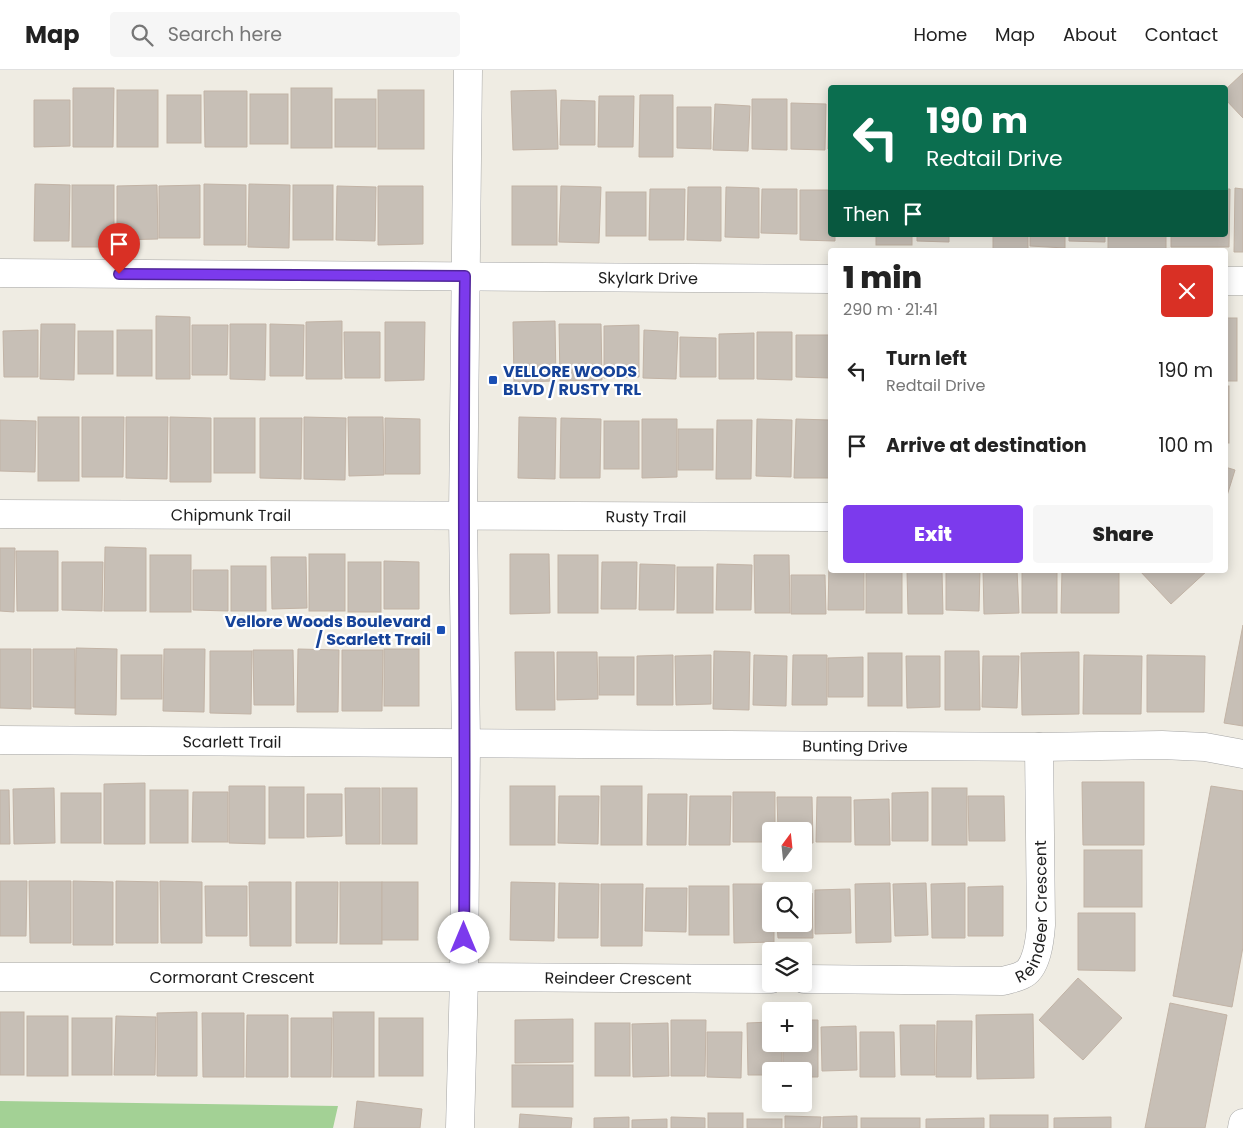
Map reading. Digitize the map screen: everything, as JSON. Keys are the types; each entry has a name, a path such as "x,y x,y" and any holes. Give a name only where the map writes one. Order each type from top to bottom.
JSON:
{"street":[{"path":"460,1128 464,977 466,742 463,516 468,70"},
{"name":"Skylark Drive","path":"0,273 828,278"},
{"path":"1228,281 1243,282"},
{"name":"Chipmunk Trail","path":"0,514 463,516"},
{"name":"Rusty Trail","path":"463,516 828,517"},
{"name":"Scarlett Trail","path":"0,740 466,742"},
{"name":"Bunting Drive","path":"466,742 1039,747 1162,745 1205,747 1243,754"},
{"name":"Reindeer Crescent","path":"812,980 1003,981 1024,975 1032,966 1039,945 1042,925 1039,747"},
{"name":"Cormorant Crescent","path":"0,977 464,977"},
{"name":"Reindeer Crescent","path":"464,977 762,979"},
{"path":"1242,1128 1243,1124"}],"green space":[{"path":"0,1101 338,1106 333,1128 0,1128"}],"building":[{"path":"1243,73 1243,118 1228,102 1228,87"},
{"path":"73,88 114,88 113,147 73,147"},
{"path":"291,88 332,88 332,148 291,148"},
{"path":"117,90 158,90 158,147 117,147"},
{"path":"378,90 424,90 424,149 378,149"},
{"path":"556,90 558,149 513,150 511,91"},
{"path":"204,91 247,91 247,147 205,147"},
{"path":"250,94 288,94 288,144 250,144"},
{"path":"167,95 201,95 201,143 167,143"},
{"path":"640,95 673,95 673,157 639,157"},
{"path":"599,96 634,96 633,147 598,147"},
{"path":"335,99 376,99 376,147 335,147"},
{"path":"752,99 787,99 787,150 752,149"},
{"path":"34,100 70,100 70,146 34,147"},
{"path":"561,100 595,101 595,145 560,145"},
{"path":"791,103 826,104 825,150 791,149"},
{"path":"715,104 750,106 748,151 713,150"},
{"path":"677,107 711,107 711,149 677,148"},
{"path":"35,184 70,185 69,241 34,241"},
{"path":"204,184 246,185 246,245 204,245"},
{"path":"249,184 290,185 289,248 248,247"},
{"path":"72,185 114,185 114,247 72,247"},
{"path":"157,185 158,239 117,240 117,186"},
{"path":"200,185 200,238 159,238 159,186"},
{"path":"293,185 333,185 333,240 293,240"},
{"path":"337,186 376,187 375,241 336,240"},
{"path":"378,186 423,186 423,244 378,245"},
{"path":"512,186 557,186 557,245 512,245"},
{"path":"561,186 601,187 599,243 559,242"},
{"path":"688,187 721,187 721,241 687,240"},
{"path":"726,187 759,188 759,238 725,237"},
{"path":"1235,188 1243,189 1243,252 1234,252"},
{"path":"650,189 685,189 684,240 649,240"},
{"path":"762,189 797,189 797,234 761,233"},
{"path":"1228,189 1230,189 1229,247 1171,247 1171,237 1228,237"},
{"path":"800,190 828,190 828,237 835,237 835,241 800,240"},
{"path":"606,192 646,192 646,236 606,236"},
{"path":"876,237 912,237 912,245 876,245"},
{"path":"917,237 949,237 949,242 917,241"},
{"path":"993,237 1028,237 1028,248 993,248"},
{"path":"1030,237 1065,237 1065,248 1030,246"},
{"path":"1069,237 1105,237 1105,242 1069,241"},
{"path":"1108,237 1166,237 1166,248 1108,248"},
{"path":"156,316 190,317 190,379 156,379"},
{"path":"1228,318 1237,318 1237,381 1228,381"},
{"path":"342,321 342,379 306,379 306,322"},
{"path":"555,321 556,381 514,382 513,322"},
{"path":"385,322 425,322 424,380 385,381"},
{"path":"41,324 75,324 74,380 40,379"},
{"path":"230,324 266,324 265,380 230,379"},
{"path":"270,324 304,325 303,376 270,376"},
{"path":"559,324 601,324 602,380 560,381"},
{"path":"192,325 228,325 227,375 192,375"},
{"path":"639,325 639,377 604,378 604,326"},
{"path":"38,330 38,377 4,377 3,331"},
{"path":"117,330 152,330 152,376 117,376"},
{"path":"644,330 678,332 676,379 643,378"},
{"path":"78,331 113,331 113,374 78,374"},
{"path":"344,332 380,332 380,378 345,378"},
{"path":"757,332 792,332 792,380 757,379"},
{"path":"754,333 754,379 719,379 719,334"},
{"path":"796,335 828,335 828,378 796,377"},
{"path":"680,337 716,338 716,377 680,377"},
{"path":"1228,386 1229,386 1228,443"},
{"path":"38,417 79,417 79,481 38,481"},
{"path":"82,417 124,417 123,477 82,477"},
{"path":"126,417 168,417 167,479 126,478"},
{"path":"170,417 211,418 211,482 170,482"},
{"path":"304,417 346,418 345,480 304,479"},
{"path":"348,417 383,417 384,475 349,476"},
{"path":"519,417 556,418 555,479 518,478"},
{"path":"214,418 255,418 255,473 214,473"},
{"path":"260,418 302,418 301,479 260,478"},
{"path":"385,418 420,419 420,474 385,474"},
{"path":"561,418 601,419 600,478 560,478"},
{"path":"642,419 677,419 677,477 642,478"},
{"path":"757,419 792,420 791,477 756,476"},
{"path":"796,419 828,420 828,478 794,478"},
{"path":"0,420 36,421 35,472 0,471"},
{"path":"717,420 752,420 751,479 716,479"},
{"path":"604,421 639,421 639,469 604,469"},
{"path":"678,429 713,429 713,470 678,470"},
{"path":"1228,468 1235,470 1228,492"},
{"path":"105,547 146,548 146,611 104,611"},
{"path":"0,548 15,548 14,612 0,611"},
{"path":"16,551 58,551 58,611 17,611"},
{"path":"309,554 345,554 345,611 309,611"},
{"path":"510,554 549,554 550,613 510,614"},
{"path":"150,555 191,555 191,612 150,612"},
{"path":"558,555 598,555 598,613 558,613"},
{"path":"754,555 789,555 790,613 755,613"},
{"path":"271,557 306,557 307,608 272,609"},
{"path":"384,561 419,562 419,609 384,609"},
{"path":"62,562 103,562 102,611 62,610"},
{"path":"348,562 381,562 381,612 348,612"},
{"path":"602,562 637,562 636,609 601,609"},
{"path":"640,564 675,565 674,610 639,610"},
{"path":"717,564 752,565 751,610 716,610"},
{"path":"231,566 266,566 266,611 231,611"},
{"path":"677,567 713,567 713,613 677,613"},
{"path":"193,570 228,570 228,611 193,610"},
{"path":"829,573 864,573 864,610 828,610"},
{"path":"866,573 902,573 902,613 866,613"},
{"path":"907,573 942,573 943,614 908,614"},
{"path":"946,573 980,573 979,611 946,610"},
{"path":"983,573 1017,573 1019,613 984,614"},
{"path":"1022,573 1057,573 1057,613 1022,613"},
{"path":"1062,573 1119,573 1119,613 1061,613"},
{"path":"1142,573 1205,573 1171,604"},
{"path":"791,575 825,575 826,614 791,614"},
{"path":"1243,625 1243,726 1224,723"},
{"path":"76,648 117,649 116,715 75,714"},
{"path":"0,649 31,649 31,709 0,708"},
{"path":"33,649 75,649 75,708 33,707"},
{"path":"164,649 205,649 204,712 163,711"},
{"path":"298,649 339,650 338,712 297,712"},
{"path":"384,649 419,649 419,706 384,706"},
{"path":"253,650 293,650 294,705 254,705"},
{"path":"342,650 383,650 382,711 342,711"},
{"path":"210,651 252,651 251,714 210,713"},
{"path":"714,651 750,652 749,710 713,709"},
{"path":"945,651 979,651 980,710 945,710"},
{"path":"515,652 554,652 555,710 516,710"},
{"path":"557,652 597,652 598,699 557,700"},
{"path":"1079,652 1079,714 1022,715 1021,653"},
{"path":"868,653 902,653 902,706 868,706"},
{"path":"121,655 162,655 162,699 121,699"},
{"path":"673,655 673,705 637,705 637,656"},
{"path":"711,655 711,704 676,705 675,656"},
{"path":"754,655 787,656 786,706 753,705"},
{"path":"793,655 827,655 827,705 792,705"},
{"path":"1084,655 1142,656 1141,714 1083,714"},
{"path":"1147,655 1205,656 1204,712 1147,712"},
{"path":"906,656 940,656 940,707 907,708"},
{"path":"983,656 1019,656 1017,708 982,707"},
{"path":"599,657 634,657 634,695 599,695"},
{"path":"863,657 863,697 828,697 828,658"},
{"path":"1082,782 1144,782 1144,845 1083,845"},
{"path":"145,783 145,844 104,844 104,784"},
{"path":"229,786 265,786 265,844 229,843"},
{"path":"510,786 555,786 555,845 510,845"},
{"path":"601,786 642,786 642,845 601,845"},
{"path":"1211,786 1243,791 1243,947 1232,1007 1173,996"},
{"path":"269,787 304,787 304,838 269,838"},
{"path":"54,788 55,843 14,844 13,789"},
{"path":"345,788 380,788 380,844 346,844"},
{"path":"382,788 417,788 417,844 382,844"},
{"path":"932,788 967,788 967,845 932,845"},
{"path":"0,790 9,790 10,844 0,844"},
{"path":"150,790 188,790 188,843 150,843"},
{"path":"193,792 228,792 228,842 192,842"},
{"path":"733,792 775,792 775,822 762,822 762,842 733,842"},
{"path":"928,792 928,841 892,841 892,793"},
{"path":"61,793 101,793 101,843 61,843"},
{"path":"307,794 342,794 342,836 307,837"},
{"path":"648,794 687,794 686,845 647,845"},
{"path":"559,796 599,796 598,844 558,843"},
{"path":"690,796 731,796 730,845 689,845"},
{"path":"968,796 1004,796 1005,841 969,841"},
{"path":"777,797 812,797 813,843 812,822 778,822"},
{"path":"817,797 851,797 851,842 816,842"},
{"path":"889,799 890,845 855,845 854,800"},
{"path":"1084,850 1142,850 1142,907 1084,907"},
{"path":"0,881 27,881 26,936 0,936"},
{"path":"29,881 71,881 71,943 30,943"},
{"path":"73,881 113,882 113,945 73,945"},
{"path":"116,881 158,882 158,943 116,943"},
{"path":"160,881 202,882 202,943 161,943"},
{"path":"249,882 291,882 291,946 250,946"},
{"path":"296,882 338,882 337,943 296,943"},
{"path":"340,882 382,882 382,944 340,944"},
{"path":"382,882 418,882 418,940 382,940"},
{"path":"511,882 555,883 554,941 510,940"},
{"path":"559,883 599,884 598,938 558,938"},
{"path":"890,883 891,942 856,943 855,884"},
{"path":"926,883 928,935 895,936 893,884"},
{"path":"965,883 965,938 932,938 931,884"},
{"path":"601,884 643,884 642,946 601,946"},
{"path":"733,884 762,884 762,932 774,932 774,942 734,943"},
{"path":"205,886 247,886 247,936 206,936"},
{"path":"689,886 729,886 729,935 689,935"},
{"path":"1003,886 1003,936 968,936 968,887"},
{"path":"646,888 687,888 686,932 645,931"},
{"path":"850,889 851,933 815,934 815,890"},
{"path":"812,893 813,938 778,938 778,932 812,932"},
{"path":"1078,913 1135,913 1135,971 1078,970"},
{"path":"1078,978 1122,1018 1083,1060 1039,1020"},
{"path":"1170,1003 1227,1015 1205,1128 1145,1128"},
{"path":"0,1012 24,1012 24,1075 0,1075"},
{"path":"197,1012 197,1076 157,1076 157,1013"},
{"path":"333,1012 374,1012 374,1077 333,1077"},
{"path":"202,1013 244,1013 244,1077 203,1077"},
{"path":"1033,1014 1034,1078 977,1079 976,1015"},
{"path":"247,1015 288,1015 288,1077 246,1077"},
{"path":"27,1016 68,1016 68,1076 27,1076"},
{"path":"116,1016 156,1017 155,1075 114,1075"},
{"path":"72,1018 112,1018 112,1075 72,1075"},
{"path":"291,1018 332,1018 331,1077 291,1077"},
{"path":"379,1018 423,1018 423,1076 379,1076"},
{"path":"573,1019 573,1062 515,1063 515,1020"},
{"path":"671,1020 706,1020 705,1076 671,1076"},
{"path":"812,1020 818,1020 818,1077 812,1077 812,1062 783,1062 783,1052 812,1052"},
{"path":"937,1021 972,1021 971,1077 936,1077"},
{"path":"762,1022 762,1052 782,1052 782,1062 762,1062 762,1075 748,1075 747,1023"},
{"path":"595,1023 630,1023 630,1076 595,1076"},
{"path":"668,1023 669,1076 633,1077 632,1024"},
{"path":"900,1025 935,1025 935,1075 901,1075"},
{"path":"856,1026 857,1070 822,1071 821,1027"},
{"path":"707,1032 742,1032 741,1078 707,1077"},
{"path":"860,1032 894,1032 895,1077 860,1077"},
{"path":"512,1065 573,1065 573,1107 512,1107"},
{"path":"357,1101 422,1109 420,1128 354,1128"},
{"path":"708,1113 743,1113 743,1128 708,1128"},
{"path":"520,1114 572,1118 571,1128 519,1128"},
{"path":"990,1115 1048,1115 1048,1128 990,1128"},
{"path":"785,1116 821,1117 820,1128 785,1128"},
{"path":"857,1116 857,1128 823,1128 823,1117"},
{"path":"629,1117 629,1128 594,1128 594,1118"},
{"path":"671,1117 705,1118 705,1128 671,1128"},
{"path":"1111,1117 1111,1128 1054,1128 1054,1118"},
{"path":"861,1118 920,1118 920,1128 861,1128"},
{"path":"984,1118 984,1128 926,1128 926,1119"},
{"path":"667,1119 667,1128 632,1128 632,1120"},
{"path":"747,1119 782,1119 782,1128 747,1128"}],"place":[{"name":"VELLORE WOODS BLVD / RUSTY TRL","path":"493,380"},
{"name":"Vellore Woods Boulevard / Scarlett Trail","path":"441,630"}],"route":[{"path":"119,274 465,276 463,516 466,742 464,938"}]}
